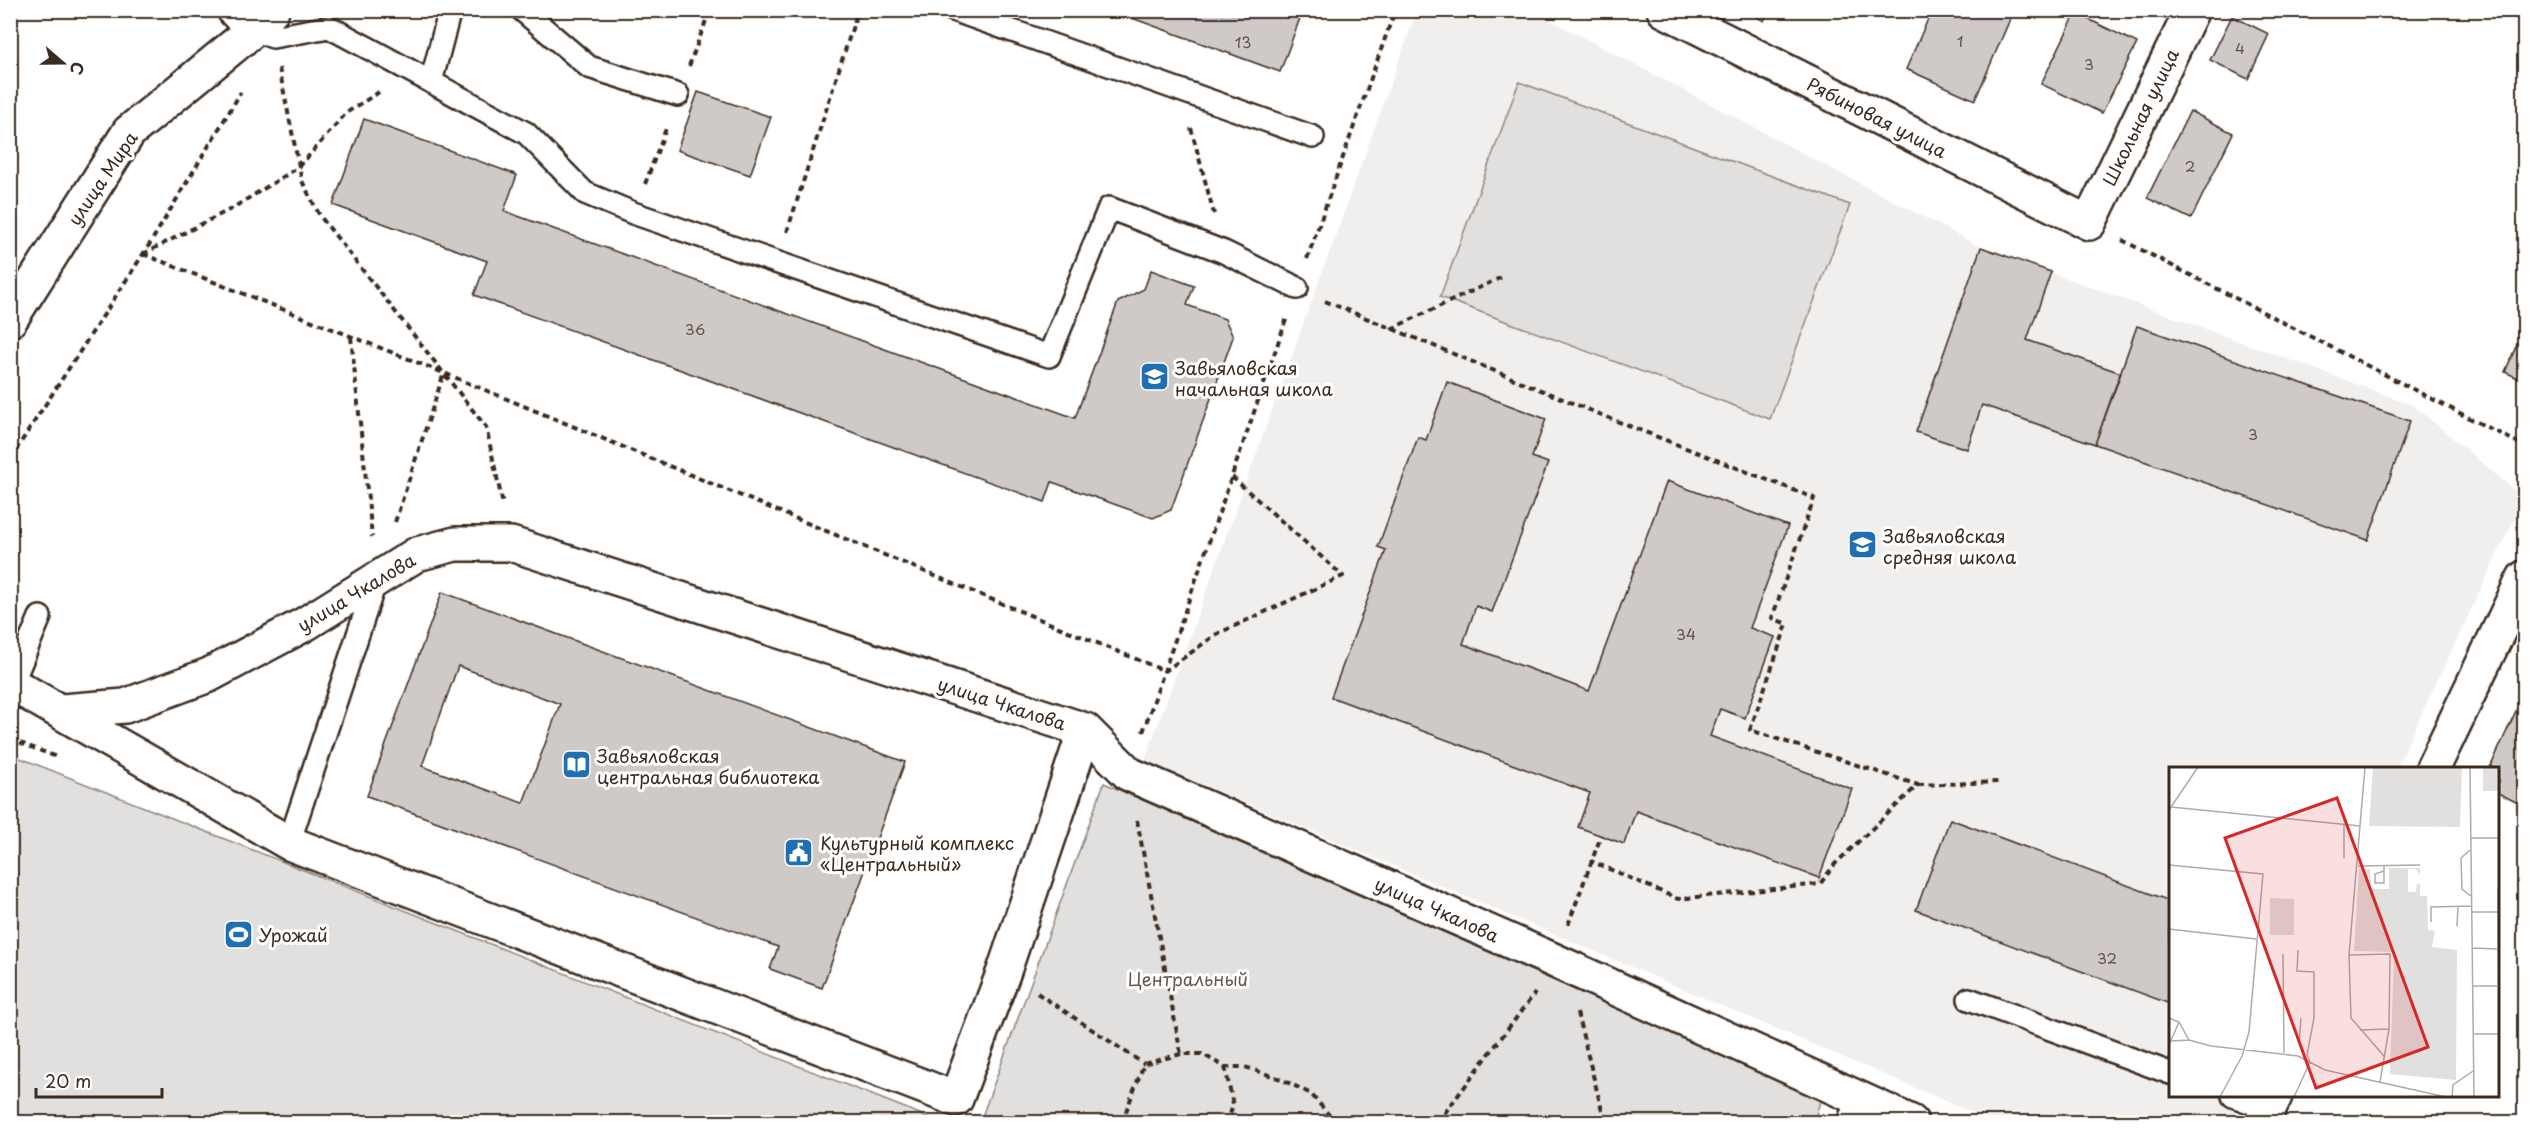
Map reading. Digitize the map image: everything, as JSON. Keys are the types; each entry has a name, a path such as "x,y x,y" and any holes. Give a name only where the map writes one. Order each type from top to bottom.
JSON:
{"street":[{"name":"Рябиновая улица","path":"1664,10 2089,223"},
{"name":"Школьная улица","path":"2089,223 2192,10"},
{"name":"улица Мира","path":"10,320 129,132 258,22"},
{"name":"улица Чкалова","path":"62,711 125,706 209,675 306,624 417,554 455,544 512,544 1085,730 1129,774 1553,960 1853,1111 1911,1122"},
{"path":"2433,767 2524,578"},
{"path":"11,684 62,711 289,843 956,1099 1004,971 1085,730"}],"lane":[{"path":"431,82 450,10"},
{"path":"522,10 589,67 678,95"},
{"path":"953,10 1313,137"},
{"path":"258,22 329,27 526,133 585,193 633,213 1049,356 1109,208 1224,252 1297,288"},
{"path":"289,843 376,580"},
{"path":"11,684 40,618"},
{"path":"1969,999 2169,1073"},
{"path":"2239,1097 2268,1109"}],"path":[{"path":"777,261 858,10"},
{"path":"1180,1054 1129,774 1395,10"},
{"path":"258,22 302,181 320,216 486,427 512,544"},
{"path":"10,459 143,254 243,89"},
{"path":"1182,91 1224,252"},
{"path":"143,254 231,209 299,167"},
{"path":"2089,223 2524,446"},
{"path":"143,254 444,373 1165,670"},
{"path":"1390,330 1502,277"},
{"path":"1297,288 1390,330 1814,498 1772,618 1787,624 1750,730 1918,785 2000,782"},
{"path":"351,337 376,580"},
{"path":"376,580 444,373"},
{"path":"1165,670 1217,634 1343,576 1232,477"},
{"path":"10,739 60,759"},
{"path":"1591,861 1678,900 1820,884 1835,864 1918,785"},
{"path":"1004,971 1144,1064 1180,1054 1202,1054 1225,1067 1245,1067 1281,1079 1311,1094 1335,1122"},
{"path":"1438,1122 1537,989"},
{"path":"1575,1003 1605,1122"},
{"path":"1122,1122 1144,1064"},
{"path":"1225,1067 1233,1104 1228,1122"},
{"path":"1125,1114 1132,1122"}],"shaded area":[{"name":"Завьяловская средняя школа","path":"1417,11 1533,11 1981,247 2413,405 2524,498 2396,767 2169,767 2169,1097 2242,1097 2229,1122 1995,1122 1145,760"}],"green space":[{"path":"1519,82 1850,205 1770,419 1440,297"},
{"name":"Урожай","path":"10,754 920,1114 934,1122 11,1122"},
{"name":"Центральный","path":"1104,783 1821,1098 1814,1122 980,1122"}],"building":[{"path":"1110,10 1303,10 1280,72"},
{"path":"1744,10 1769,10 1764,21"},
{"path":"1932,10 2014,10 1975,100 1906,69"},
{"path":"2076,13 2137,43 2102,113 2041,84"},
{"path":"2232,16 2269,34 2248,79 2210,60"},
{"path":"698,92 771,117 750,175 677,150"},
{"path":"2190,111 2233,133 2191,219 2147,198"},
{"path":"364,119 517,175 504,211 1075,418 1118,302 1144,289 1151,270 1194,286 1187,305 1225,319 1233,337 1171,510 1153,518 1052,482 1045,502 474,295 487,261 333,205"},
{"path":"1981,247 2051,272 2027,340 2121,373 2095,444 1982,405 1967,449 1916,432"},
{"path":"2137,326 2410,421 2368,540 2095,444"},
{"path":"2524,328 2524,381 2505,372"},
{"path":"1447,382 1546,419 1532,457 1548,463 1492,612 1476,606 1463,644 1589,691 1667,481 1788,526 1750,628 1775,637 1745,718 1720,709 1710,736 1852,789 1819,878 1636,811 1624,844 1578,827 1590,793 1331,697 1386,550 1378,547 1418,437 1426,440"},
{"path":"442,592 905,762 822,988 770,969 778,947 367,796","holes":["458,666 560,704 523,803 422,766"]},
{"path":"2524,693 2524,806 2499,794 2499,767 2490,767"},
{"path":"1950,819 2169,901 2169,1004 1916,910"}],"place":[{"name":"Завьяловская начальная школа","path":"1154,377"},
{"name":"Завьяловская средняя школа","path":"1862,545"},
{"name":"Завьяловская центральная библиотека","path":"576,765"},
{"name":"Культурный комплекс «Центральный»","path":"799,852"},
{"name":"Урожай","path":"238,934"}]}
